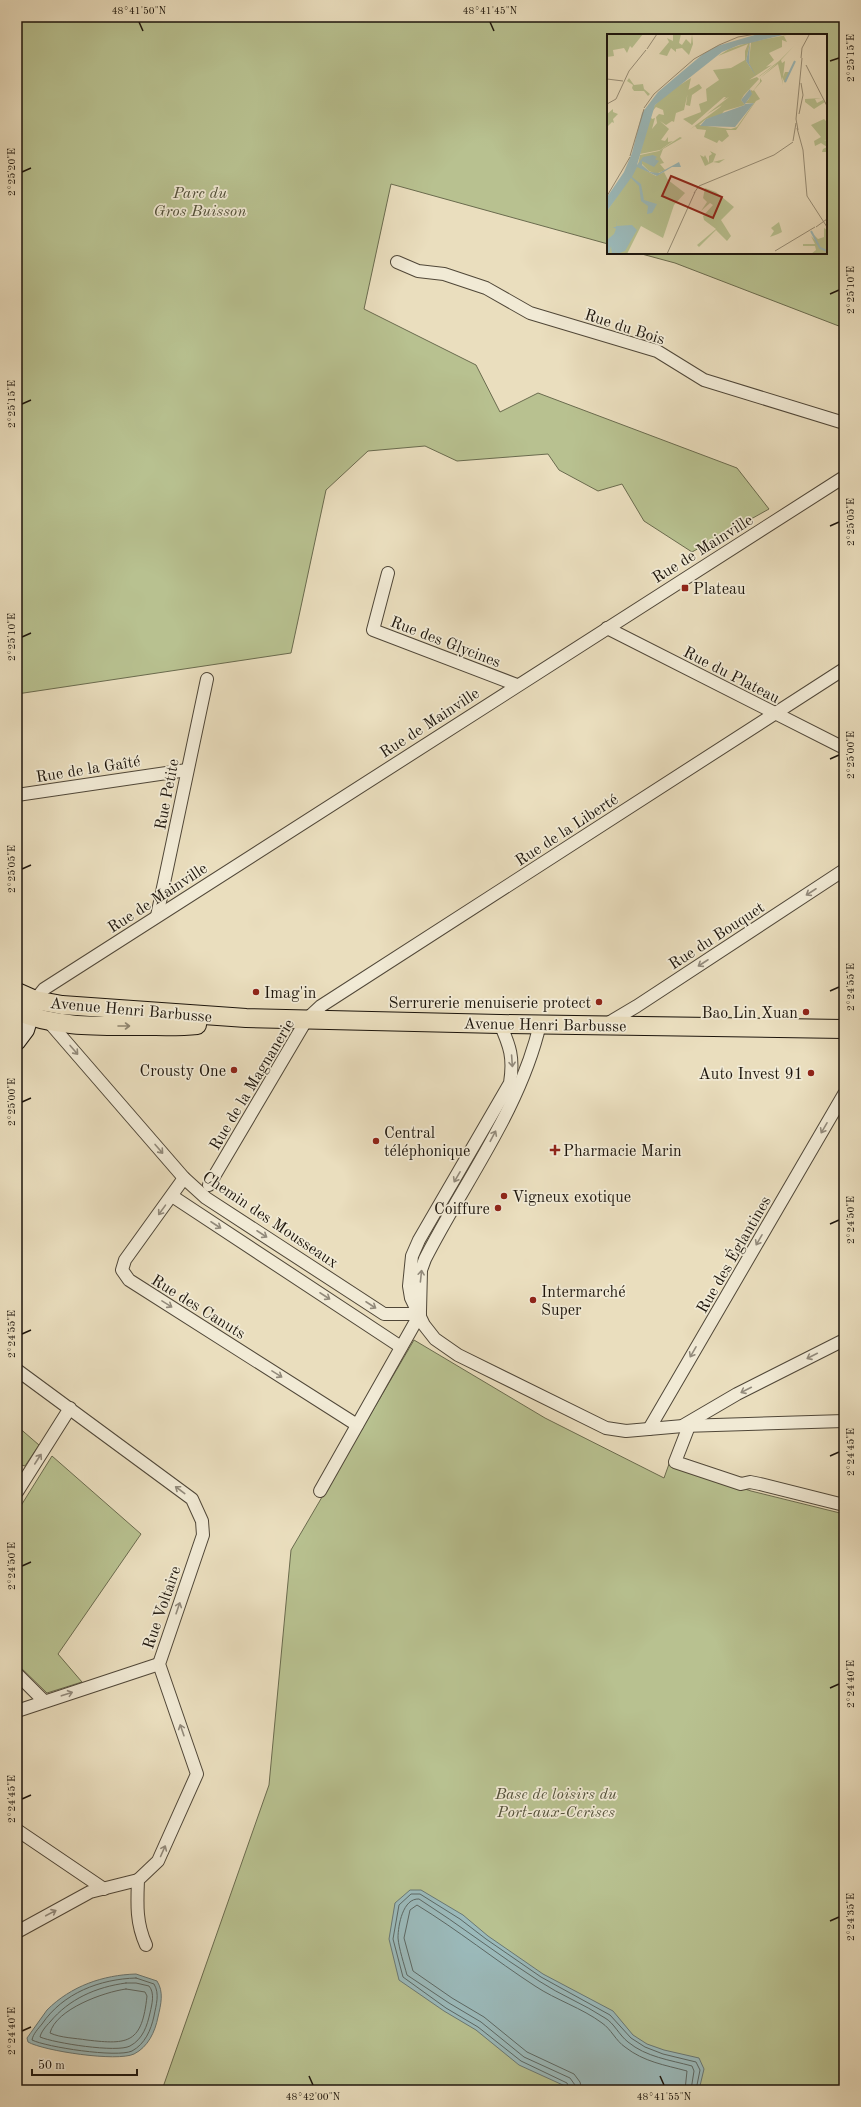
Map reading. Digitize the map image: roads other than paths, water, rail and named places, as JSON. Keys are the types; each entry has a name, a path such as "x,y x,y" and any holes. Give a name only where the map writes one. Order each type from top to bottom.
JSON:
{"main road":[{"name":"Avenue Henri Barbusse","path":"17,992 25,1010 48,1021 83,1026 190,1026 246,1018"},
{"name":"Avenue Henri Barbusse","path":"25,1010 77,1006 246,1018 500,1024 844,1029"}],"street":[{"name":"Rue du Bois","path":"397,262 418,271 444,274 486,288 530,313 657,351 704,380 844,423"},
{"name":"Rue de Mainville","path":"25,1010 44,989 844,477"},
{"name":"Rue des Glycines","path":"388,574 373,630 517,685"},
{"name":"Rue du Plateau","path":"607,628 844,748"},
{"name":"Rue de la Liberté","path":"307,1019 321,1006 844,669"},
{"name":"Rue Petite","path":"157,916 207,679"},
{"name":"Rue de la Gaîté","path":"17,795 187,770"},
{"name":"Rue du Bouquet","path":"604,1025 637,1006 844,870"},
{"path":"17,1042 26,1030 25,1010"},
{"name":"Rue de la Magnanerie","path":"209,1185 307,1019"},
{"name":"Chemin des Mousseaux","path":"48,1021 184,1178 206,1198 384,1314 420,1314"},
{"path":"500,1024 511,1049 512,1069 510,1083 419,1240 412,1256 409,1286 411,1298 424,1325 435,1339 458,1355 606,1428 626,1431 686,1426 844,1421"},
{"path":"320,1491 420,1314 421,1270 425,1259 520,1085 535,1046 540,1024"},
{"name":"Rue des Églantines","path":"649,1429 844,1094"},
{"name":"Rue des Canuts","path":"184,1178 125,1260 122,1270 129,1280 357,1425"},
{"path":"172,1196 402,1347"},
{"path":"844,1340 780,1372 686,1426 675,1462 741,1484 750,1482 760,1484 844,1505"},
{"name":"Rue Voltaire","path":"17,1370 192,1499 202,1521 203,1535 159,1664 197,1774 158,1861 138,1880"},
{"path":"17,1492 70,1408"},
{"path":"17,1710 159,1664"},
{"path":"17,1674 44,1701"},
{"path":"17,1830 104,1889"},
{"path":"17,1932 90,1892 138,1880 137,1914 140,1931 146,1945"}],"water":[{"path":"410,1890 421,1890 463,1915 488,1936 543,1974 613,2011 633,2035 647,2044 664,2050 699,2058 704,2069 699,2090 567,2090 565,2086 519,2065 476,2030 444,2011 399,1980 389,1939 395,1903"},
{"path":"136,1974 157,1981 161,1989 157,2023 147,2043 139,2051 125,2056 97,2056 49,2049 28,2042 27,2038 47,2010 66,1994 88,1983 112,1977"}],"place":[{"name":"Plateau","path":"685,588"},
{"name":"Imag'in","path":"256,992"},
{"name":"Serrurerie menuiserie protect","path":"599,1002"},
{"name":"Bao Lin Xuan","path":"806,1012"},
{"name":"Crousty One","path":"234,1070"},
{"name":"Auto Invest 91","path":"811,1073"},
{"name":"Central téléphonique","path":"376,1141"},
{"name":"Pharmacie Marin","path":"555,1150"},
{"name":"Vigneux exotique","path":"504,1196"},
{"name":"Coiffure","path":"498,1208"},
{"name":"Intermarché Super","path":"533,1300"}],"park label":[{"name":"Parc du Gros Buisson","path":"200,201"},
{"name":"Base de loisirs du Port-aux-Cerises","path":"556,1802"}]}
